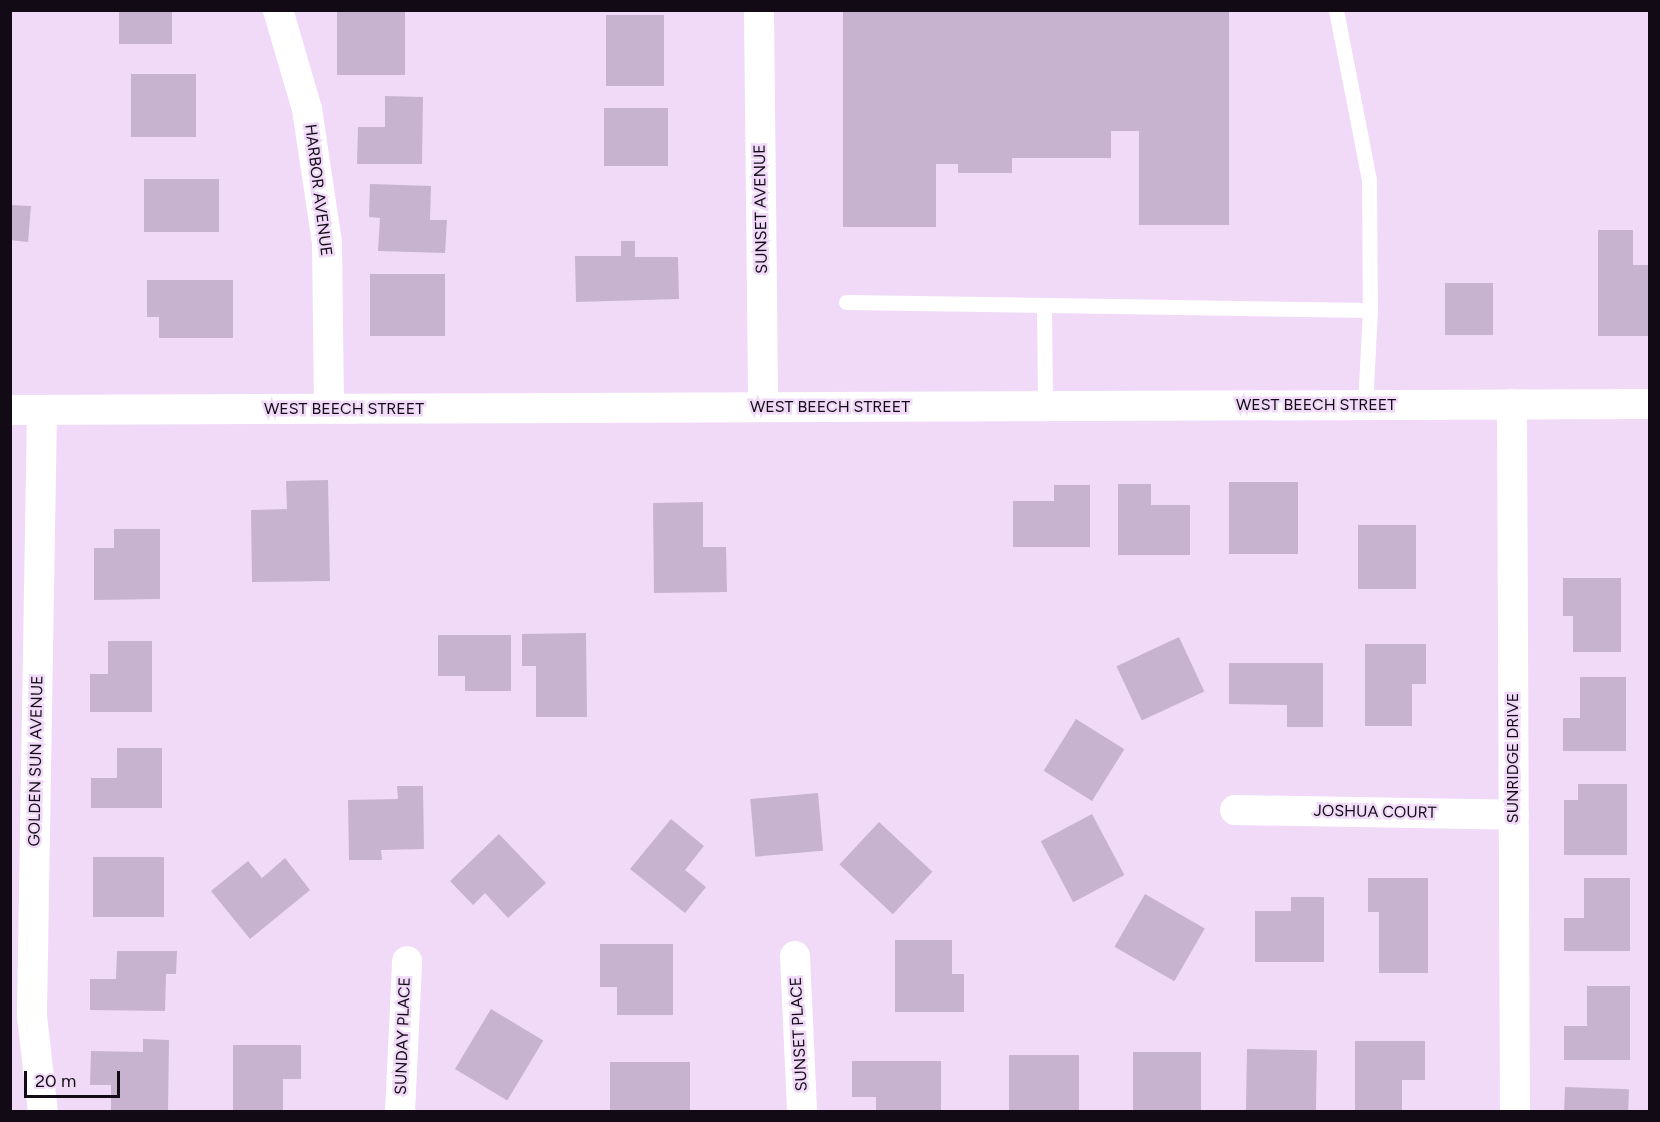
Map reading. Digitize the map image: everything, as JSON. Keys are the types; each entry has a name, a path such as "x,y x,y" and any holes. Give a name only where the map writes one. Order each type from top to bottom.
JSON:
{"street":[{"name":"HARBOR AVENUE","path":"278,10 307,109 327,243 329,409"},
{"name":"SUNSET AVENUE","path":"759,10 763,407"},
{"name":"SUNRIDGE DRIVE","path":"1512,404 1515,1112"},
{"name":"WEST BEECH STREET","path":"10,410 1650,404"},
{"name":"GOLDEN SUN AVENUE","path":"42,410 32,1016 43,1112"},
{"name":"JOSHUA COURT","path":"1235,810 1514,814"},
{"name":"SUNSET PLACE","path":"795,956 802,1112"},
{"name":"SUNDAY PLACE","path":"400,1112 406,961"}],"lane":[{"path":"1336,10 1369,179 1370,310 1365,405"},
{"path":"846,302 1370,310"},
{"path":"1044,305 1045,406"}],"building":[{"path":"119,10 172,10 172,44 119,44"},
{"path":"337,10 405,10 405,75 337,75"},
{"path":"843,10 1229,10 1229,225 1139,225 1139,131 1111,131 1111,158 1012,158 1012,173 958,173 958,164 936,164 936,227 843,227"},
{"path":"606,15 664,15 664,86 606,86"},
{"path":"131,74 196,74 196,137 131,137"},
{"path":"385,96 423,97 422,164 357,164 358,127 385,127"},
{"path":"604,108 668,108 668,166 604,166"},
{"path":"144,179 219,179 219,232 144,232"},
{"path":"370,184 431,186 430,220 447,220 445,253 378,251 380,218 369,217"},
{"path":"10,205 31,206 28,242 10,240"},
{"path":"1598,230 1633,230 1633,265 1648,265 1648,336 1598,336"},
{"path":"621,241 635,241 635,257 678,257 679,299 576,302 575,256 621,256"},
{"path":"370,274 445,274 445,336 370,336"},
{"path":"147,280 233,280 233,338 159,338 159,317 147,317"},
{"path":"1445,283 1493,283 1493,335 1445,335"},
{"path":"328,480 330,581 252,582 251,510 287,509 286,481"},
{"path":"1229,482 1298,482 1298,554 1229,554"},
{"path":"1118,484 1151,484 1151,505 1190,505 1190,555 1118,555"},
{"path":"1054,485 1090,485 1090,547 1013,547 1013,501 1054,501"},
{"path":"703,502 703,547 726,547 727,592 654,593 653,503"},
{"path":"1358,525 1416,525 1416,589 1358,589"},
{"path":"114,529 160,529 160,599 94,600 94,548 114,548"},
{"path":"1563,578 1621,578 1621,652 1573,652 1573,616 1563,616"},
{"path":"586,633 587,717 536,717 536,666 522,666 522,634"},
{"path":"438,635 511,635 511,691 465,691 465,676 438,676"},
{"path":"1179,637 1204,691 1142,721 1116,666"},
{"path":"108,641 152,641 152,712 90,712 90,674 108,674"},
{"path":"1365,644 1426,644 1426,684 1412,684 1412,726 1365,726"},
{"path":"1229,663 1323,663 1323,727 1287,727 1287,705 1229,704"},
{"path":"1580,677 1626,677 1626,751 1563,751 1563,718 1580,718"},
{"path":"1076,719 1124,749 1092,801 1044,771"},
{"path":"117,748 162,748 162,808 91,808 91,778 117,778"},
{"path":"1578,784 1627,784 1627,855 1564,855 1564,800 1578,800"},
{"path":"397,786 423,786 424,849 381,850 382,860 349,860 348,800 398,799"},
{"path":"818,793 823,851 755,857 750,799"},
{"path":"1092,814 1124,875 1073,902 1041,841"},
{"path":"671,819 704,846 685,870 706,887 685,913 630,869"},
{"path":"879,822 932,872 893,914 839,864"},
{"path":"499,834 546,883 508,918 485,893 473,905 450,881"},
{"path":"93,857 164,857 164,917 93,917"},
{"path":"285,858 310,890 250,939 211,891 248,861 262,878"},
{"path":"1368,878 1428,878 1428,973 1379,973 1379,912 1368,912"},
{"path":"1584,878 1630,878 1630,951 1564,951 1564,918 1584,918"},
{"path":"1145,894 1205,928 1174,981 1114,947"},
{"path":"1291,897 1324,897 1324,962 1255,962 1255,911 1291,911"},
{"path":"895,940 952,940 952,974 964,974 964,1012 895,1012"},
{"path":"600,944 673,944 673,1015 617,1015 617,987 600,987"},
{"path":"117,951 177,951 176,974 166,974 165,1011 90,1010 90,979 116,979"},
{"path":"1587,986 1630,986 1630,1060 1564,1060 1564,1026 1587,1026"},
{"path":"491,1009 543,1040 507,1100 455,1069"},
{"path":"143,1039 169,1040 168,1112 111,1112 111,1085 90,1085 91,1051 143,1052"},
{"path":"1355,1041 1425,1041 1425,1080 1402,1080 1402,1112 1355,1112"},
{"path":"233,1045 301,1045 301,1079 283,1079 283,1112 233,1112"},
{"path":"1247,1049 1317,1050 1316,1112 1246,1112"},
{"path":"1133,1052 1201,1052 1201,1112 1133,1112"},
{"path":"1009,1055 1079,1055 1079,1112 1009,1112"},
{"path":"852,1061 941,1061 941,1112 876,1112 876,1097 852,1097"},
{"path":"610,1062 690,1062 690,1112 610,1112"},
{"path":"1565,1087 1629,1089 1628,1112 1564,1112"}]}
